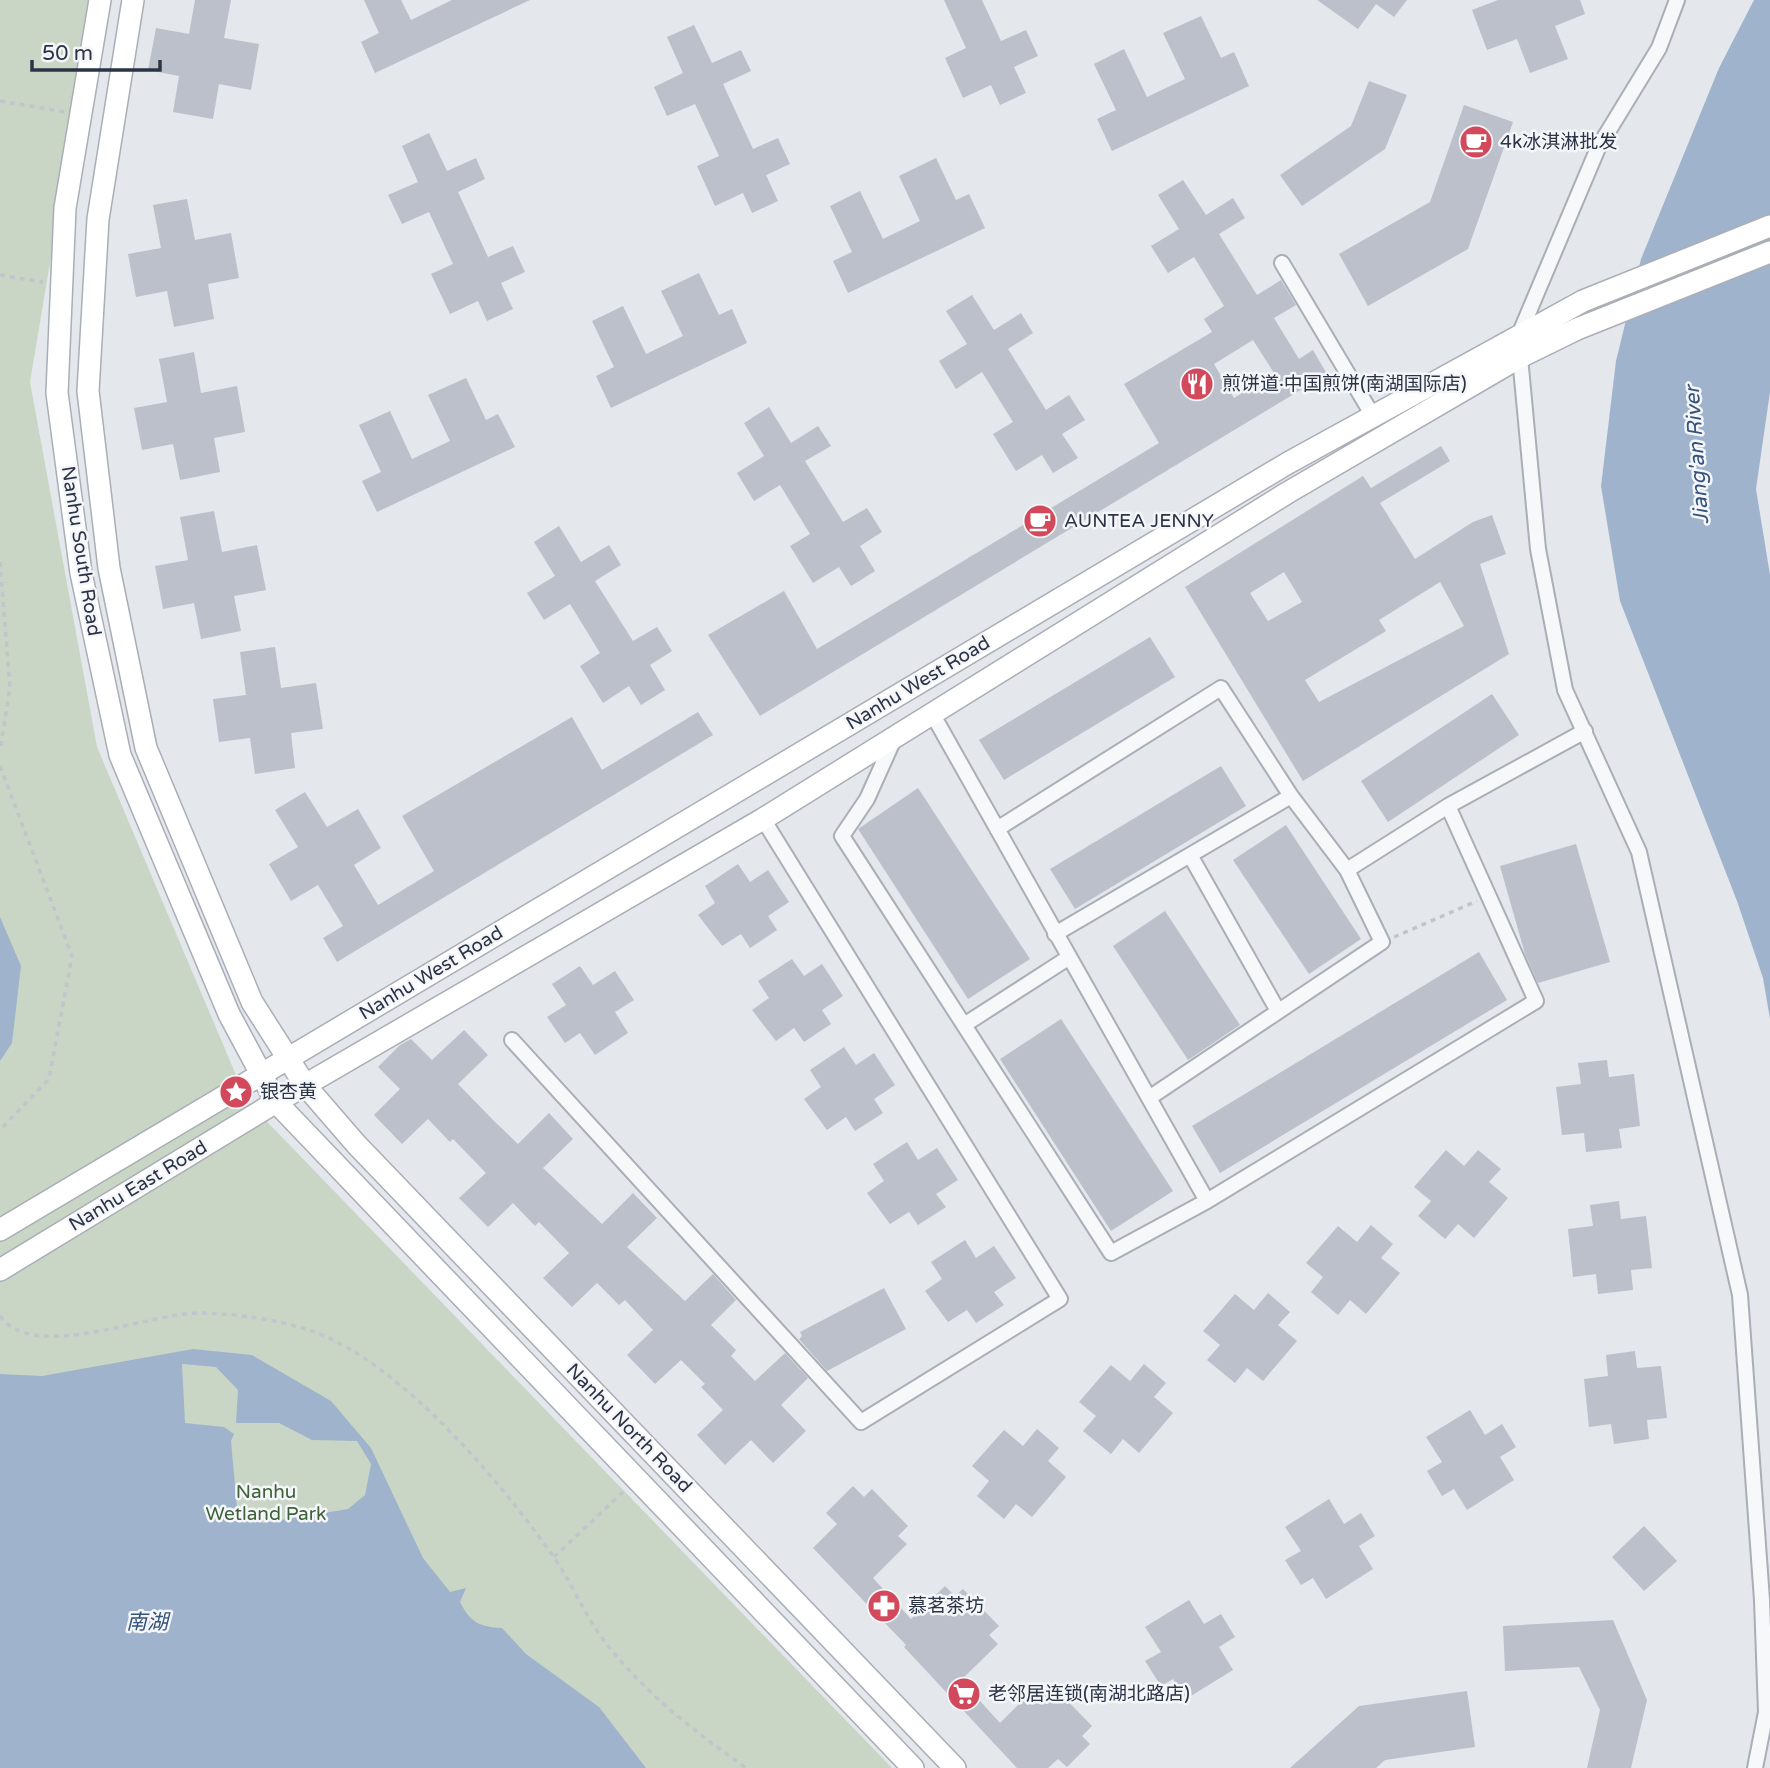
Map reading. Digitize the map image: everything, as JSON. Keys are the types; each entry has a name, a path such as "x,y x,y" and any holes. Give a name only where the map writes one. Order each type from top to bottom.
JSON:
{"main road":[{"name":"Nanhu South Road","path":"100,0 65,208 57,393 81,573 120,755 229,1014 259,1075 276,1102"},
{"name":"Nanhu South Road","path":"133,0 98,219 88,391 109,568 146,748 253,1002 306,1085"},
{"name":"Nanhu West Road","path":"259,1075 1373,415 1583,301 1770,226"},
{"name":"Nanhu West Road","path":"276,1102 763,818 1287,494 1520,358 1577,329 1770,252"},
{"name":"Nanhu East Road","path":"0,1230 259,1075"},
{"name":"Nanhu North Road","path":"306,1085 356,1144 955,1768"},
{"name":"Nanhu East Road","path":"0,1270 276,1102"},
{"name":"Nanhu North Road","path":"276,1102 913,1768"}],"street":[{"path":"1677,0 1659,48 1598,148 1519,335 1520,358 1538,548 1565,690 1639,852 1740,1294 1762,1601 1766,1698 1766,1712 1755,1768"},
{"path":"1282,263 1373,415"},
{"path":"997,829 1220,688 1291,796 1346,870 1382,942 1149,1098"},
{"path":"933,715 1068,958 1208,1201"},
{"path":"1346,870 1448,806 1585,731"},
{"path":"894,738 867,799 842,836 1111,1253 1208,1201 1536,1001 1448,806"},
{"path":"1055,934 1291,796"},
{"path":"512,1040 861,1422 1060,1299 763,818"},
{"path":"1190,855 1278,1011"},
{"path":"964,1025 1068,958"}],"path":[{"path":"0,101 80,115"},
{"path":"0,275 61,285"},
{"path":"0,562 10,687 0,751"},
{"path":"0,766 72,957 50,1079 0,1130"},
{"path":"1382,942 1489,896"},
{"path":"0,1316 16,1332 58,1338 141,1320 201,1313 257,1318 347,1346 436,1418 505,1493 554,1557 603,1639 637,1679 675,1717 747,1768"},
{"path":"554,1557 638,1479"}],"green space":[{"name":"Nanhu Wetland Park","path":"0,0 94,0 30,382 97,747 247,1101 892,1768 0,1768"}],"water":[{"name":"Jiang'an River","path":"1754,0 1770,0 1770,392 1756,489 1770,575 1770,1019 1763,978 1737,901 1620,601 1601,486 1616,361 1641,259 1719,68"},
{"path":"0,917 21,966 12,1043 0,1061"},
{"name":"南湖","path":"193,1349 252,1355 331,1401 371,1448 423,1558 450,1592 466,1588 460,1602 468,1614 481,1625 502,1628 526,1654 599,1707 646,1768 0,1768 0,1374 42,1376","holes":["182,1364 216,1367 238,1390 236,1423 279,1423 312,1440 357,1441 371,1464 365,1495 348,1509 263,1523 237,1507 231,1441 234,1434 224,1427 185,1423"]}],"building":[{"path":"195,0 231,0 224,38 259,44 251,90 219,84 213,119 173,112 179,76 148,70 156,28 189,34"},
{"path":"364,0 401,0 411,20 452,0 530,0 375,73 361,42 379,33"},
{"path":"944,0 982,0 1001,41 1026,30 1038,56 1014,67 1026,93 1000,105 991,85 963,98 945,58 966,48"},
{"path":"1317,0 1407,0 1394,17 1376,4 1358,29"},
{"path":"1498,0 1580,0 1585,14 1555,26 1568,59 1530,73 1517,39 1487,50 1472,10"},
{"path":"1201,16 1221,58 1234,52 1249,86 1112,151 1097,119 1116,110 1094,64 1124,49 1147,97 1185,79 1163,33"},
{"path":"694,25 712,63 741,50 751,71 723,84 753,149 778,138 790,164 766,175 778,201 752,213 743,193 715,206 697,166 719,156 695,104 667,116 654,87 683,73 667,37"},
{"path":"1369,81 1407,95 1385,149 1302,206 1280,175 1351,126"},
{"path":"1464,105 1513,122 1468,249 1368,306 1339,254 1430,202"},
{"path":"429,133 447,171 476,158 485,179 458,192 488,257 513,246 525,272 501,283 513,309 487,321 478,301 450,314 431,274 453,264 429,212 402,224 388,195 418,182 402,146"},
{"path":"936,158 956,200 969,194 985,228 848,293 833,261 852,252 830,206 860,191 883,239 920,221 899,176"},
{"path":"1183,180 1206,215 1233,198 1245,218 1219,234 1257,295 1281,280 1296,305 1274,318 1299,359 1313,350 1327,374 760,716 708,635 784,591 817,649 1159,443 1124,384 1212,332 1204,319 1224,306 1194,257 1168,273 1151,246 1179,229 1158,195","holes":["1253,340 1274,373 1234,398 1214,364"]},
{"path":"187,199 195,240 231,233 239,278 208,284 214,319 174,327 167,291 136,297 128,254 161,248 153,205"},
{"path":"699,273 719,315 732,309 747,343 611,408 596,376 614,367 592,321 623,306 646,354 683,336 661,291"},
{"path":"972,295 994,330 1021,313 1033,333 1008,349 1046,410 1069,395 1085,420 1062,434 1078,458 1053,473 1042,455 1016,471 993,434 1013,422 982,372 956,389 939,361 967,344 946,311"},
{"path":"194,352 201,393 237,386 245,432 214,438 220,472 180,480 173,444 142,450 134,408 167,402 159,359"},
{"path":"466,378 486,420 498,414 515,447 377,512 362,481 381,472 359,425 390,411 412,459 450,441 428,395"},
{"path":"769,407 791,443 818,426 831,446 805,461 843,522 867,508 882,532 860,546 875,571 851,586 839,567 813,583 790,546 810,534 780,485 754,501 737,473 764,456 744,423"},
{"path":"1441,446 1450,461 1380,503 1415,559 1473,522 1492,515 1506,554 1480,564 1509,654 1303,781 1185,587 1363,476 1371,488","holes":["1284,572 1302,602 1268,621 1250,593","1440,582 1464,626 1319,702 1305,680 1386,631 1379,620"]},
{"path":"214,511 222,552 257,545 266,590 234,596 241,631 201,639 194,603 163,609 155,566 188,560 180,517"},
{"path":"559,526 581,562 609,545 621,565 595,581 633,641 657,627 672,651 650,665 665,690 641,705 629,686 603,703 580,666 600,653 570,604 544,620 527,593 555,576 534,542"},
{"path":"1150,637 1175,677 1004,780 979,740"},
{"path":"275,647 281,688 316,683 323,729 291,733 295,768 255,774 250,738 219,742 213,699 246,695 240,652"},
{"path":"1492,694 1519,735 1388,822 1361,781"},
{"path":"698,712 713,735 337,962 323,938 343,926 318,885 291,901 269,864 298,847 275,810 305,792 327,827 358,809 381,848 354,865 378,905 434,871 402,816 572,717 602,770"},
{"path":"1221,766 1246,806 1075,909 1050,869"},
{"path":"918,788 1030,959 968,999 858,829"},
{"path":"1286,825 1361,939 1309,974 1233,860"},
{"path":"1576,844 1610,962 1538,983 1525,954 1500,866"},
{"path":"738,864 750,882 768,870 789,902 768,916 777,930 750,948 741,934 722,946 698,915 715,903 705,886"},
{"path":"1165,911 1240,1025 1188,1060 1113,946"},
{"path":"1479,952 1507,1000 1220,1173 1192,1126"},
{"path":"792,959 804,976 822,964 843,996 822,1010 831,1024 804,1042 794,1028 776,1041 752,1010 769,998 758,981"},
{"path":"580,966 593,985 615,971 634,1000 615,1012 628,1033 595,1055 580,1033 565,1043 547,1017 566,1005 552,984"},
{"path":"1061,1019 1173,1191 1111,1231 1000,1059"},
{"path":"464,1030 488,1055 458,1084 494,1121 518,1144 549,1113 573,1139 543,1168 602,1224 633,1193 657,1218 627,1247 685,1301 713,1274 736,1300 711,1325 736,1350 731,1356 755,1381 785,1353 808,1378 781,1405 806,1431 773,1463 751,1440 725,1465 697,1435 723,1410 701,1387 705,1384 681,1360 655,1384 627,1355 653,1330 625,1300 619,1305 597,1283 572,1307 543,1278 569,1253 539,1222 535,1226 513,1203 488,1227 459,1198 486,1173 453,1139 450,1142 428,1119 402,1144 374,1115 400,1089 378,1067 400,1045 411,1039 432,1060"},
{"path":"844,1047 856,1065 874,1053 895,1085 874,1099 883,1113 855,1131 846,1117 827,1130 804,1099 821,1087 810,1070"},
{"path":"1607,1060 1609,1077 1634,1074 1640,1126 1619,1129 1622,1148 1586,1152 1584,1133 1562,1135 1556,1087 1581,1084 1578,1063"},
{"path":"907,1142 918,1160 937,1148 958,1180 936,1194 946,1207 918,1225 909,1212 890,1224 867,1193 884,1181 873,1164"},
{"path":"1446,1150 1464,1166 1478,1150 1501,1169 1489,1182 1508,1198 1474,1238 1458,1224 1445,1239 1418,1216 1431,1201 1414,1187"},
{"path":"1619,1201 1621,1219 1646,1216 1652,1268 1631,1270 1633,1290 1598,1294 1596,1274 1573,1277 1568,1229 1593,1226 1590,1205"},
{"path":"1371,1225 1393,1244 1381,1258 1400,1273 1366,1314 1350,1300 1338,1315 1311,1292 1323,1277 1306,1263 1338,1226 1357,1242"},
{"path":"965,1240 976,1258 994,1246 1016,1278 994,1292 1004,1305 976,1323 967,1310 948,1322 925,1291 942,1279 931,1262"},
{"path":"884,1288 906,1329 827,1371 799,1339 802,1336 800,1332"},
{"path":"1268,1293 1290,1312 1278,1325 1297,1341 1263,1381 1247,1368 1235,1383 1207,1360 1220,1345 1203,1331 1235,1294 1254,1310"},
{"path":"1635,1351 1637,1368 1661,1366 1667,1418 1647,1420 1649,1439 1614,1444 1611,1424 1589,1427 1584,1379 1608,1376 1606,1355"},
{"path":"1144,1364 1166,1383 1154,1397 1173,1413 1139,1453 1123,1439 1111,1454 1083,1431 1096,1416 1079,1402 1111,1365 1130,1381"},
{"path":"1470,1410 1485,1435 1502,1424 1516,1447 1500,1457 1514,1480 1467,1510 1454,1489 1442,1496 1427,1471 1442,1462 1426,1437"},
{"path":"1037,1429 1059,1448 1048,1461 1066,1477 1032,1517 1016,1504 1004,1519 977,1496 989,1481 972,1466 1004,1430 1023,1446"},
{"path":"853,1486 864,1497 872,1489 908,1526 898,1536 907,1544 873,1578 911,1619 945,1586 955,1596 963,1589 999,1626 989,1635 998,1644 961,1680 1000,1723 1037,1686 1048,1697 1056,1689 1092,1726 1082,1736 1090,1744 1067,1767 1058,1759 1048,1768 1017,1768 904,1647 906,1645 813,1548 837,1524 826,1513"},
{"path":"1329,1499 1344,1524 1361,1513 1375,1536 1359,1546 1373,1569 1326,1599 1313,1578 1301,1585 1285,1560 1301,1551 1285,1527"},
{"path":"1644,1526 1677,1561 1644,1591 1612,1557"},
{"path":"1189,1600 1204,1624 1221,1614 1235,1637 1219,1647 1233,1670 1186,1699 1173,1679 1161,1686 1145,1661 1161,1652 1145,1627"},
{"path":"1613,1620 1647,1700 1631,1768 1587,1768 1600,1710 1579,1667 1505,1671 1503,1626"},
{"path":"1467,1691 1475,1747 1385,1760 1376,1768 1290,1768 1359,1706"}],"place":[{"name":"4k冰淇淋批发","path":"1476,142"},
{"name":"煎饼道·中国煎饼(南湖国际店)","path":"1197,384"},
{"name":"AUNTEA JENNY","path":"1040,521"},
{"name":"银杏黄","path":"236,1092"},
{"name":"慕茗茶坊","path":"884,1606"},
{"name":"老邻居连锁(南湖北路店)","path":"964,1694"}]}
